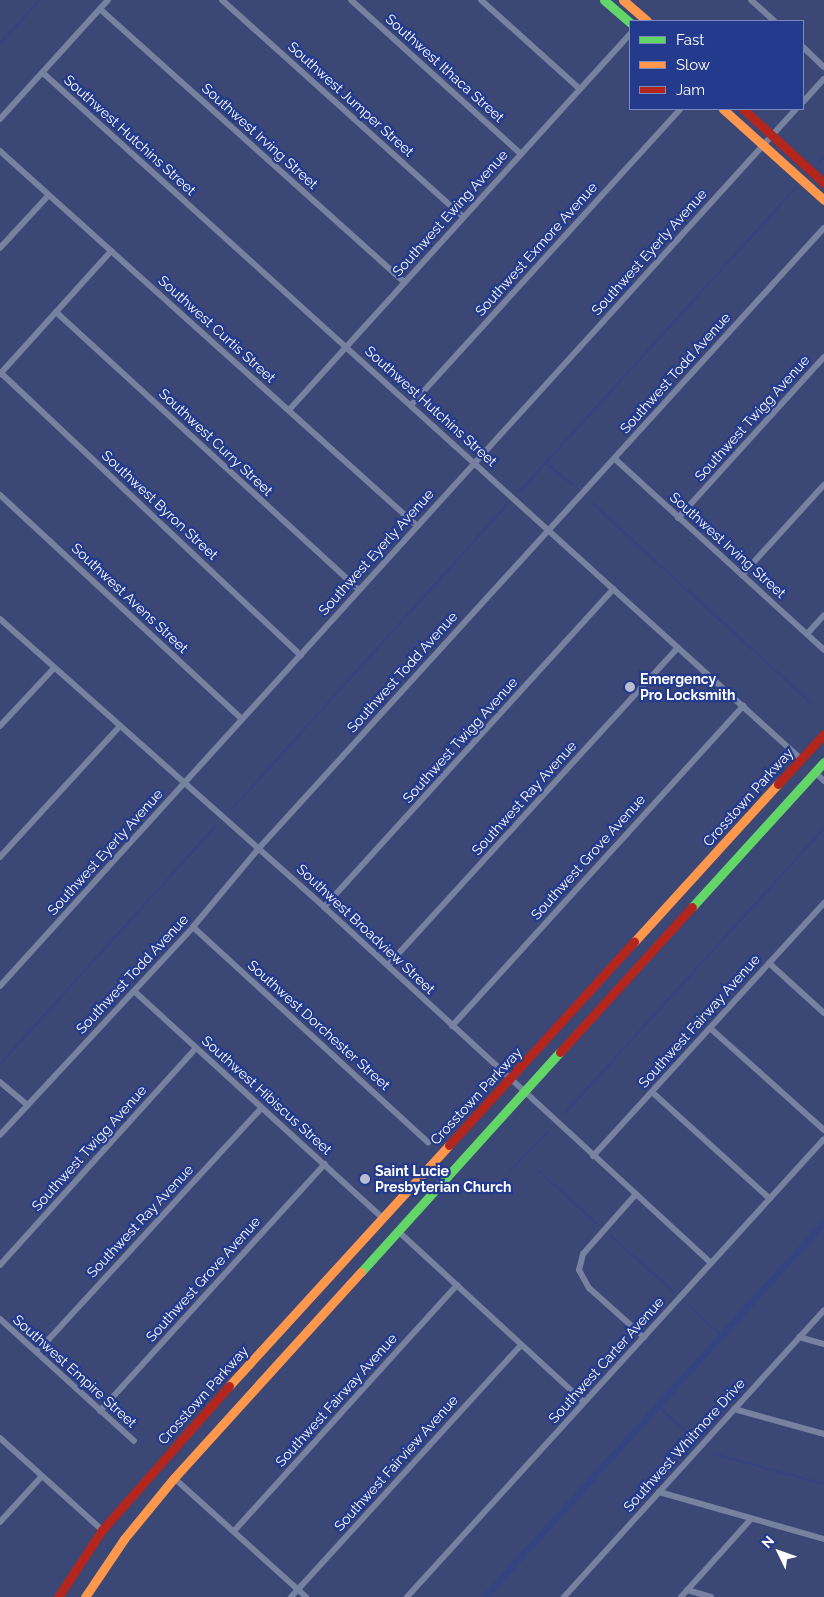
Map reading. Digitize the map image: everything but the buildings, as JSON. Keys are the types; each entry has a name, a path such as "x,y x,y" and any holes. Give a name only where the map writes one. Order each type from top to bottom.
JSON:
{"main road":[{"path":"604,0 629,23"},
{"path":"623,0 644,20"},
{"path":"724,110 824,200"},
{"path":"744,110 824,183"},
{"name":"Crosstown Parkway","path":"58,1597 102,1530 824,734"},
{"path":"85,1597 124,1539 174,1478 824,762"}],"street":[{"path":"0,119 108,0"},
{"name":"Southwest Jumper Street","path":"222,0 463,218"},
{"name":"Southwest Ithaca Street","path":"351,0 521,154"},
{"path":"481,0 580,89"},
{"path":"751,0 773,20"},
{"name":"Southwest Irving Street","path":"100,8 404,282"},
{"name":"Southwest Ewing Avenue","path":"289,410 629,35"},
{"path":"804,48 824,67"},
{"name":"Southwest Hutchins Street","path":"43,72 801,759"},
{"path":"804,101 824,79"},
{"name":"Southwest Exmore Avenue","path":"411,405 679,110"},
{"name":"Southwest Eyerly Avenue","path":"0,986 795,110"},
{"name":"Southwest Curtis Street","path":"0,151 416,526"},
{"path":"0,248 48,196"},
{"name":"Southwest Todd Avenue","path":"0,1135 134,991 193,926 259,848 824,228"},
{"path":"1,373 111,251"},
{"name":"Southwest Curry Street","path":"56,312 359,590"},
{"name":"Southwest Twigg Avenue","path":"678,518 824,356"},
{"name":"Southwest Byron Street","path":"1,373 301,656"},
{"name":"Southwest Irving Street","path":"614,459 824,650"},
{"path":"742,575 824,485"},
{"name":"Southwest Avens Street","path":"0,495 242,718"},
{"name":"Southwest Twigg Avenue","path":"324,907 613,589"},
{"path":"807,634 824,615"},
{"name":"Southwest Broadview Street","path":"0,619 259,848 711,1263"},
{"name":"Southwest Ray Avenue","path":"388,965 678,647"},
{"path":"0,726 54,668"},
{"name":"Southwest Grove Avenue","path":"452,1026 743,706"},
{"path":"0,856 120,726"},
{"path":"815,772 824,781"},
{"name":"Southwest Fairway Avenue","path":"594,1156 824,903"},
{"name":"Southwest Dorchester Street","path":"193,926 428,1142"},
{"path":"769,963 824,1013"},
{"name":"Southwest Hibiscus Street","path":"134,991 383,1218"},
{"path":"710,1028 824,1130"},
{"name":"Southwest Twigg Avenue","path":"0,1265 196,1048"},
{"path":"0,1082 26,1105"},
{"path":"652,1092 770,1198"},
{"name":"Southwest Ray Avenue","path":"37,1352 261,1108"},
{"name":"Southwest Carter Avenue","path":"407,1597 824,1139"},
{"name":"Southwest Grove Avenue","path":"100,1411 325,1164"},
{"path":"636,1194 583,1254 579,1270 589,1288 644,1337"},
{"path":"399,1232 584,1402"},
{"name":"Southwest Fairway Avenue","path":"234,1531 457,1285"},
{"name":"Southwest Whitmore Drive","path":"564,1597 824,1310"},
{"name":"Southwest Empire Street","path":"0,1319 134,1441"},
{"path":"799,1337 824,1344"},
{"name":"Southwest Fairview Avenue","path":"291,1597 521,1345"},
{"path":"734,1409 824,1434"},
{"path":"0,1438 102,1530"},
{"path":"0,1522 42,1476"},
{"path":"174,1478 306,1597"},
{"path":"660,1492 824,1539"},
{"path":"681,1597 751,1519"},
{"path":"687,1590 711,1597"}],"waterway":[{"path":"0,43 40,0"},
{"path":"817,165 824,157"},
{"path":"519,492 797,187"},
{"path":"545,462 572,485"},
{"path":"592,503 813,705"},
{"path":"232,809 506,506"},
{"path":"0,1064 216,826"},
{"path":"565,1113 824,828"},
{"path":"511,1170 549,1131"},
{"path":"538,1170 596,1223"},
{"path":"485,1597 824,1223"},
{"path":"611,1236 674,1292"},
{"path":"688,1305 722,1336"},
{"path":"658,1406 694,1439"},
{"path":"711,1453 824,1484"}],"traffic: fast":[{"path":"604,0 629,22"},
{"path":"692,907 824,762"},
{"path":"361,1272 560,1052"}],"traffic: slow":[{"path":"623,0 646,20"},
{"path":"724,110 824,200"},
{"path":"634,942 778,784"},
{"path":"229,1386 449,1145"},
{"path":"85,1597 124,1539 174,1478 361,1272"}],"traffic: jam":[{"path":"744,110 824,183"},
{"path":"778,784 824,734"},
{"path":"560,1052 692,907"},
{"path":"449,1145 634,942"},
{"path":"58,1597 102,1530 229,1386"}],"place":[{"name":"Emergency Pro Locksmith","path":"630,687"},
{"name":"Saint Lucie Presbyterian Church","path":"365,1179"}]}
